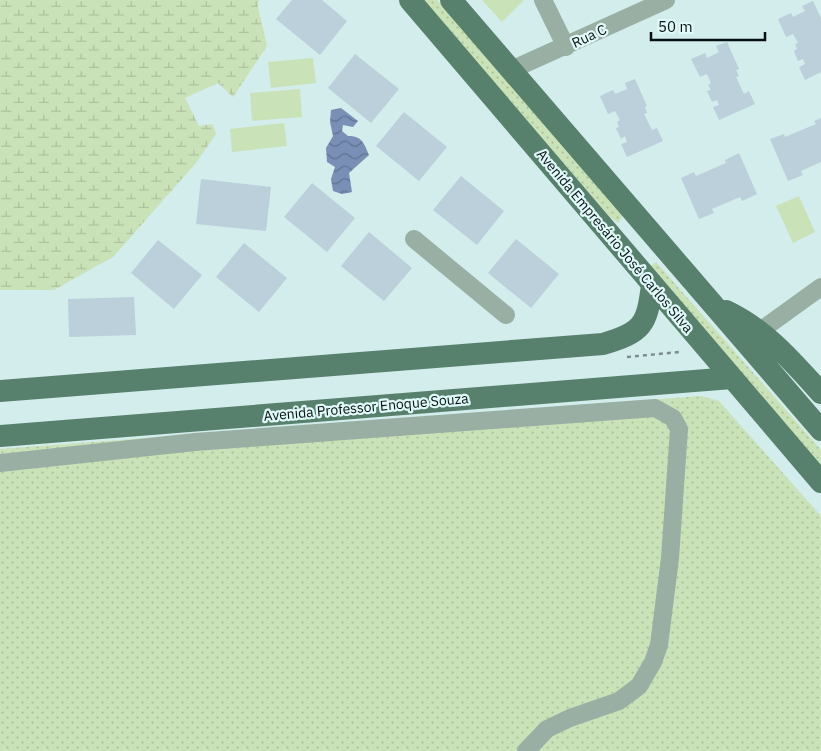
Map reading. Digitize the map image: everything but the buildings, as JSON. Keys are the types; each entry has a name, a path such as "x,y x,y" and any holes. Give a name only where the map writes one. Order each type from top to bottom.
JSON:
{"main road":[{"name":"Avenida Empresário José Carlos Silva","path":"410,0 821,482"},
{"path":"450,0 821,430"},
{"path":"0,391 603,344 628,336 640,326 648,313 652,285"},
{"path":"714,305 738,316 760,331 821,393"},
{"name":"Avenida Professor Enoque Souza","path":"0,436 732,378"}],"street":[{"path":"543,0 566,47"},
{"name":"Rua C","path":"511,70 566,47 666,0"},
{"path":"414,239 506,315"},
{"path":"760,331 821,287"},
{"path":"0,463 194,442 655,408 673,418 679,429 670,558 658,645 653,662 639,686 619,701 570,718 547,729 526,751"}],"green space":[{"path":"0,0 259,0 258,7 267,46 233,97 218,83 185,98 199,126 213,124 216,134 196,163 113,257 54,290 0,290"},
{"path":"424,0 437,0 624,214 618,223 609,216"},
{"path":"482,0 524,0 502,22"},
{"path":"313,58 316,83 271,88 268,62"},
{"path":"300,89 302,117 252,121 250,93"},
{"path":"284,123 287,146 232,152 230,129"},
{"path":"799,196 815,232 793,243 776,206"},
{"path":"656,262 821,450 821,471 649,267"},
{"path":"701,396 719,401 821,516 821,751 0,751 0,449"}],"water":[{"path":"341,108 358,121 353,127 343,125 342,131 348,136 359,139 364,144 369,155 349,173 352,192 342,194 333,191 331,179 335,167 327,162 326,148 333,136 330,122 331,110"}]}
